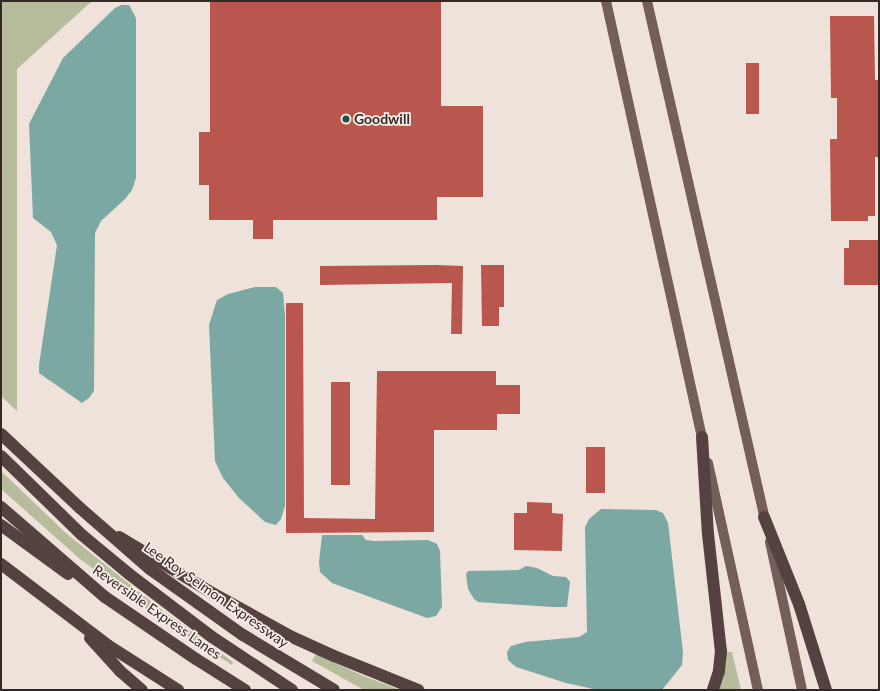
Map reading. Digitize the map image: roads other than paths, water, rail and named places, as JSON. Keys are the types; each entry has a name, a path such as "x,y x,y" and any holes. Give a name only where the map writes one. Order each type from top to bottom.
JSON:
{"highway":[{"name":"Lee Roy Selmon Expressway","path":"1,434 132,555 169,584 243,635 334,690"},
{"path":"702,438 709,542 721,651 720,671 713,690"},
{"path":"1,456 82,535 129,574 212,637 292,690"},
{"name":"Reversible Express Lanes","path":"1,507 105,596 196,659 245,690"},
{"path":"764,517 799,604 826,690"},
{"path":"1,525 45,558 105,596"},
{"path":"103,527 214,594 292,637 334,656 418,690"},
{"path":"1,564 109,646 178,690"},
{"path":"79,624 120,671 142,690"}],"main road":[{"path":"606,1 758,690"},
{"path":"647,1 802,690"}],"water":[{"path":"121,5 129,5 136,18 136,178 132,190 125,199 101,221 95,233 94,391 89,398 82,403 39,373 57,245 51,232 33,218 29,124 63,58 115,8"},
{"path":"255,287 276,287 283,293 285,315 285,506 281,519 276,525 265,522 239,498 223,478 215,461 209,325 217,300 228,294"},
{"path":"601,509 656,510 663,513 668,523 683,652 682,665 662,690 598,690 566,683 516,667 508,660 507,652 511,646 525,642 579,637 587,632 585,527 589,519"},
{"path":"322,535 362,535 366,540 374,541 428,540 437,544 440,551 442,607 436,616 427,618 332,583 320,572 319,562"},
{"path":"526,566 537,568 553,576 566,577 570,582 567,607 478,602 474,599 468,589 466,574 468,571 519,570"}],"place":[{"name":"Goodwill","path":"346,119"}]}
